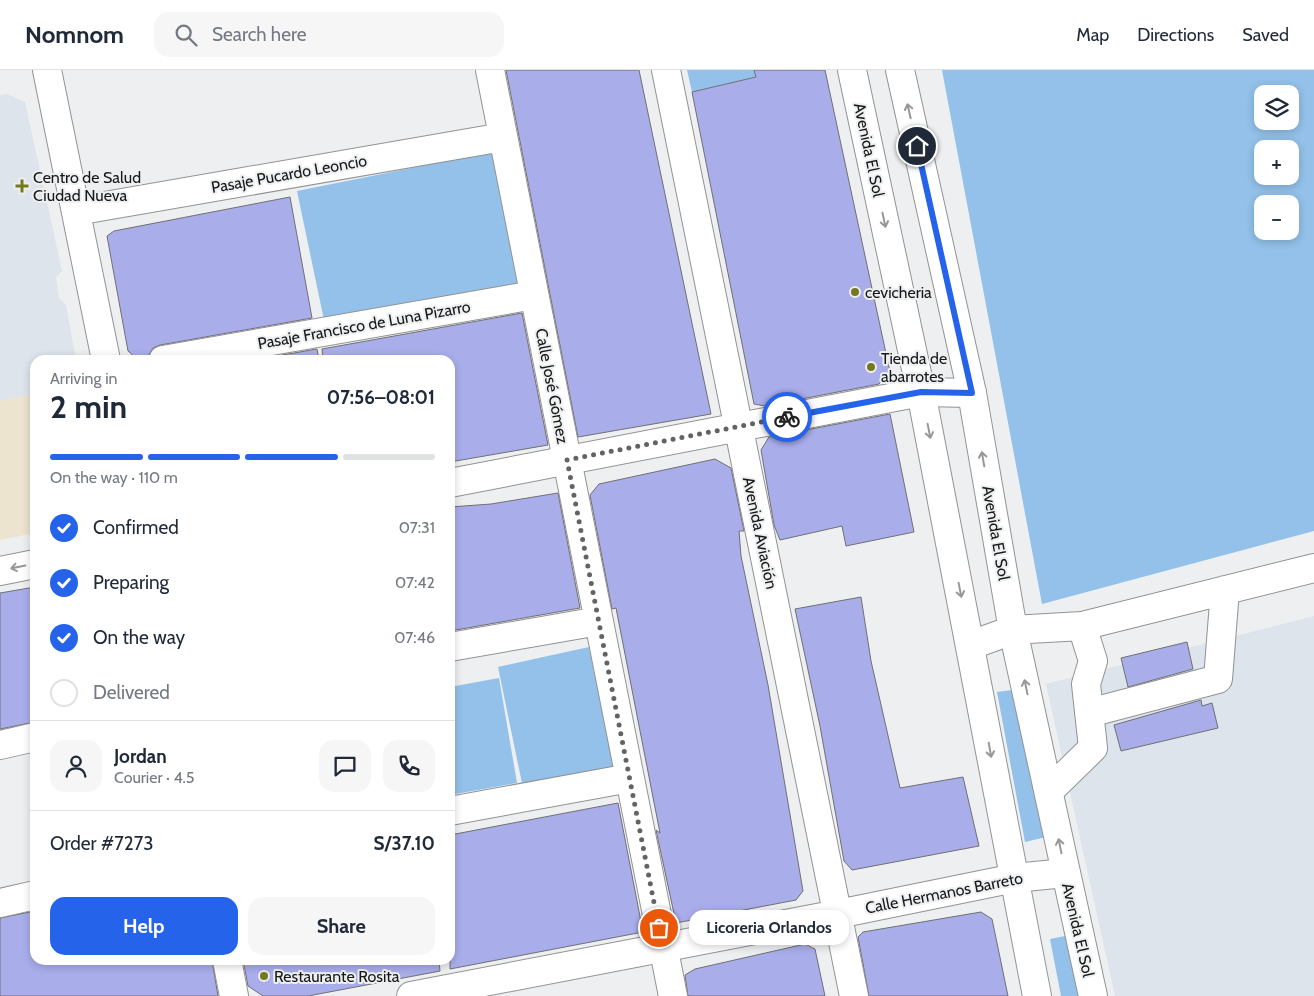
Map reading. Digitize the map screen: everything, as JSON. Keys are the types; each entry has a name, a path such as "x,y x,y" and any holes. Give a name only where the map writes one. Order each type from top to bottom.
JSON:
{"street":[{"path":"48,70 105,355"},
{"name":"Calle José Gómez","path":"490,70 673,996"},
{"name":"Avenida Aviación","path":"666,70 854,996"},
{"name":"Avenida El Sol","path":"852,70 921,392 971,645 1006,843 1016,878 1037,996"},
{"name":"Avenida El Sol","path":"900,70 972,393 1014,630 1093,996"},
{"name":"Pasaje Pucardo Leoncio","path":"76,211 503,137"},
{"name":"Pasaje Francisco de Luna Pizarro","path":"192,355 534,295"},
{"path":"455,482 921,392 972,393"},
{"path":"0,571 30,565"},
{"path":"971,645 1014,630 1082,626 1314,568"},
{"path":"1089,712 1218,679 1225,590"},
{"path":"455,646 598,621"},
{"path":"1049,790 1093,748 1086,684 1093,661 1082,626"},
{"path":"0,745 30,739"},
{"path":"455,810 630,778"},
{"name":"Calle Hermanos Barreto","path":"411,996 1016,878 1065,872"},
{"path":"0,903 30,896"},
{"path":"227,965 234,996"}],"shaded area":[{"path":"687,70 755,70 756,77 692,92"},
{"path":"942,70 1314,70 1314,531 1042,604"},
{"name":"Centro de Salud Ciudad Nueva","path":"7,94 25,102 62,271 56,277 59,298 66,305 75,355 30,355 30,395 0,401 0,95"},
{"path":"496,151 519,287 324,320 297,191"},
{"path":"30,395 30,534 0,540 0,401"},
{"path":"1314,616 1314,996 1115,996 1046,684"},
{"path":"589,647 614,769 523,788 498,667"},
{"path":"499,678 517,783 455,794 455,686"},
{"path":"1019,689 1046,837 1025,842 997,692"},
{"path":"1070,935 1083,996 1061,996 1050,939"}],"building":[{"path":"506,70 639,70 711,414 578,437"},
{"path":"754,70 825,70 890,372 879,384 765,406 754,404 692,92 756,77"},
{"path":"290,197 312,318 160,345 153,348 149,355 133,355 128,351 107,236 114,231"},
{"path":"522,313 548,445 455,461 455,355 323,355 322,349"},
{"path":"317,349 318,355 283,355"},
{"path":"890,414 914,532 846,546 842,526 780,540 774,525 761,450 769,437"},
{"path":"715,459 731,468 744,531 739,531 741,556 768,685 803,891 796,900 676,923 656,830 660,833 616,608 612,609 590,495 599,484"},
{"path":"558,493 580,608 455,630 455,507 491,504"},
{"path":"30,588 30,723 0,729 0,593"},
{"path":"861,597 871,661 900,788 963,777 979,846 852,870 844,861 820,726 795,609"},
{"path":"1187,642 1193,669 1128,687 1121,658"},
{"path":"1201,700 1202,706 1212,703 1218,728 1121,751 1114,725"},
{"path":"618,803 643,932 450,969 450,965 455,965 455,834"},
{"path":"30,912 30,965 213,965 218,996 0,996 0,918"},
{"path":"981,912 992,919 1008,996 869,996 858,937 863,932"},
{"path":"805,944 815,949 825,996 688,996 685,975 695,969"},
{"path":"244,965 439,965 440,971 308,996 263,996 248,986"}],"way so far":[{"path":"659,928 567,460 787,417"}],"place":[{"name":"Centro de Salud Ciudad Nueva","path":"22,186"},
{"name":"cevicheria","path":"855,292"},
{"name":"Tienda de abarrotes","path":"871,367"},
{"name":"Licoreria Orlandos","path":"659,928"},
{"name":"Restaurante Rosita","path":"264,976"}],"route":[{"path":"787,417 921,392 972,393 917,146"}]}
